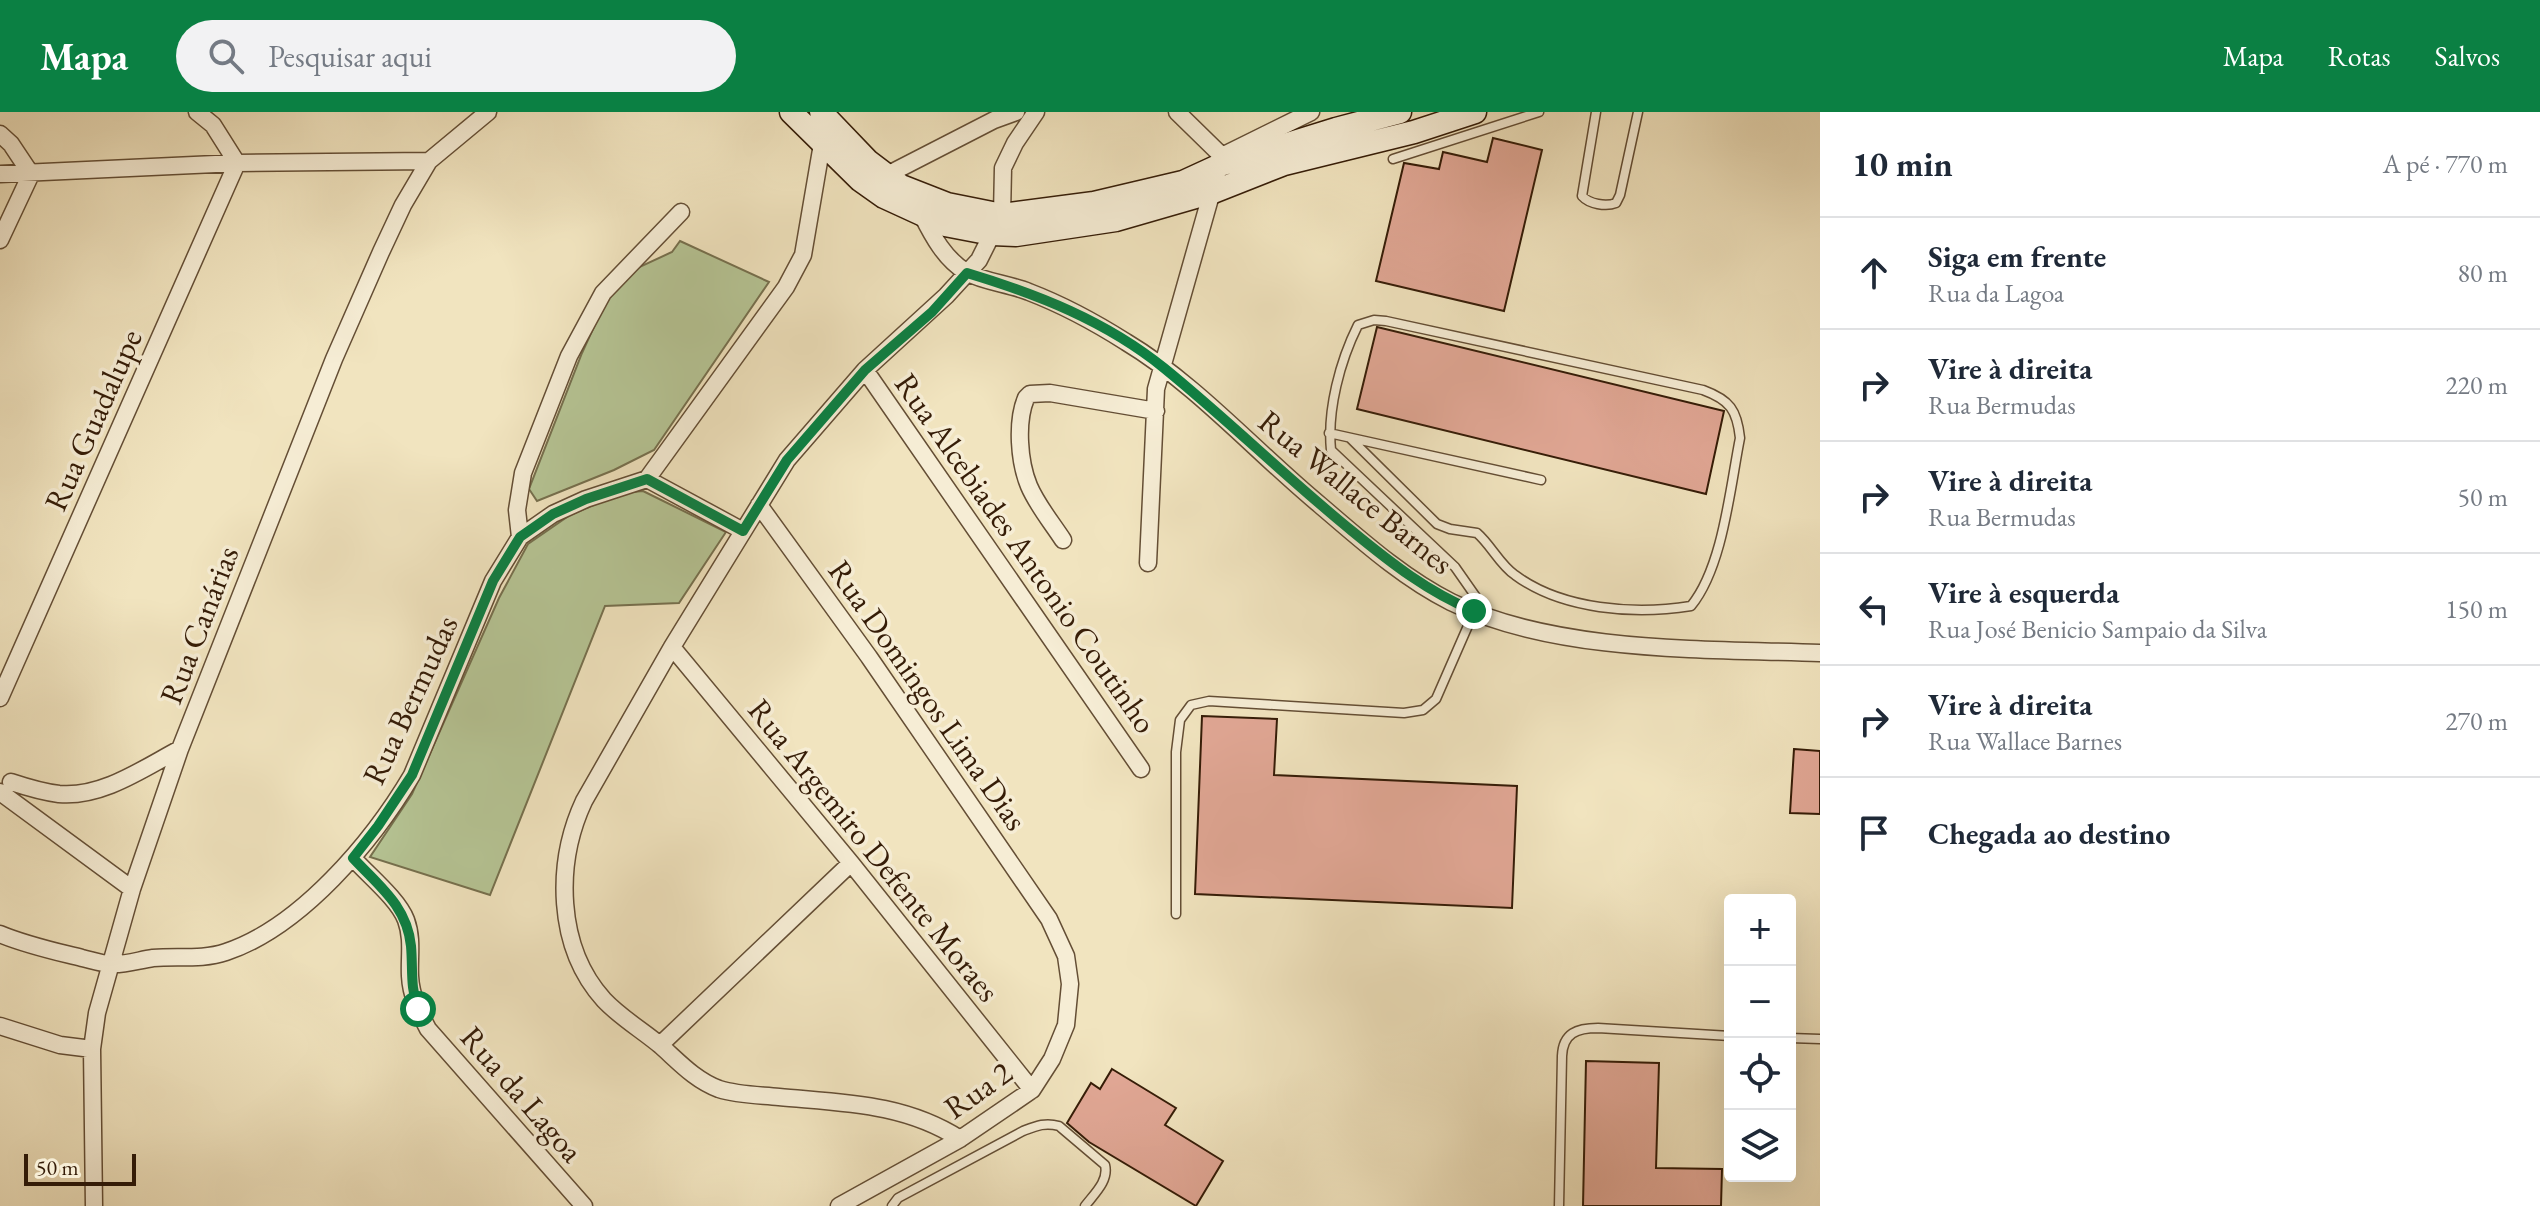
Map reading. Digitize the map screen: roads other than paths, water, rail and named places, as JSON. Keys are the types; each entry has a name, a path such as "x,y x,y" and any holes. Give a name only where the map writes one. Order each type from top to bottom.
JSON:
{"main road":[{"path":"791,112 872,190 922,215 945,225 997,225 1044,233 1116,220 1213,192 1284,164 1414,132 1475,112"},
{"path":"821,112 885,176 924,198 997,225 1183,182 1221,160 1400,112"}],"street":[{"path":"197,112 213,125 237,163"},
{"name":"Rua Canárias","path":"94,1206 92,1049 97,1013 132,889 180,749 334,359 403,205 429,161 488,112"},
{"path":"885,176 994,120 1016,112"},
{"path":"960,1139 936,1123 884,1108 730,1092 692,1073 614,1010 597,991 573,950 565,910 566,879 574,822 594,780 743,531 787,460 865,370 932,312 985,250 997,225 1003,168 1036,112"},
{"path":"1177,112 1221,160"},
{"path":"1148,563 1156,389 1221,160 1311,112"},
{"path":"0,134 11,144 31,174"},
{"path":"743,531 647,479 786,287 803,255 822,144"},
{"path":"0,174 237,163 429,161"},
{"name":"Rua Guadalupe","path":"0,698 237,163"},
{"path":"0,240 31,174"},
{"path":"520,537 517,510 523,473 553,395 589,316 603,293 681,212"},
{"name":"Rua Wallace Barnes","path":"922,215 942,250 967,273 1027,291 1059,305 1127,342 1162,366 1319,504 1421,585 1477,612 1568,638 1624,644 1820,653"},
{"name":"Rua Alcebiades Antonio Coutinho","path":"865,370 1141,769"},
{"path":"1063,540 1029,487 1025,471 1021,437 1024,404 1030,394 1050,393 1156,411"},
{"name":"Rua Bermudas","path":"110,965 226,952 285,920 353,858 412,775 493,581 520,537 553,514 586,499 647,479"},
{"name":"Rua Domingos Lima Dias","path":"759,505 869,657 1049,919"},
{"name":"Rua Argemiro Defente Moraes","path":"672,647 851,863 1032,1090"},
{"path":"5,787 62,794 82,792 108,786 180,749"},
{"path":"5,787 132,889"},
{"name":"Rua da Lagoa","path":"353,858 405,918 411,951 412,989 428,1029 575,1203"},
{"path":"660,1045 851,863"},
{"name":"Rua 2","path":"839,1206 960,1139 1032,1090 1059,1045 1066,1025 1070,984 1066,956 1049,919"},
{"path":"0,934 110,965"},
{"path":"0,1026 60,1045 92,1049"}],"lane":[{"path":"1393,159 1539,112"},
{"path":"1596,112 1582,196 1591,202 1611,205 1620,195 1638,112"},
{"path":"1176,914 1176,752 1184,711 1198,702 1209,701 1404,713 1423,710 1436,699 1477,612 1476,597 1455,567 1331,450 1329,433 1337,390 1350,340 1358,325 1374,320 1703,390 1721,396 1730,405 1739,423 1740,438 1717,551 1700,595 1691,606 1675,608 1614,607 1562,600 1512,574 1477,533 1437,524 1350,438"},
{"path":"1329,433 1541,480"},
{"path":"1559,1206 1562,1046 1571,1033 1578,1029 1598,1028 1724,1036"},
{"path":"1796,1038 1820,1039"},
{"path":"892,1206 898,1198 1023,1131 1051,1124 1059,1126 1106,1168 1104,1180 1085,1206"}]}
